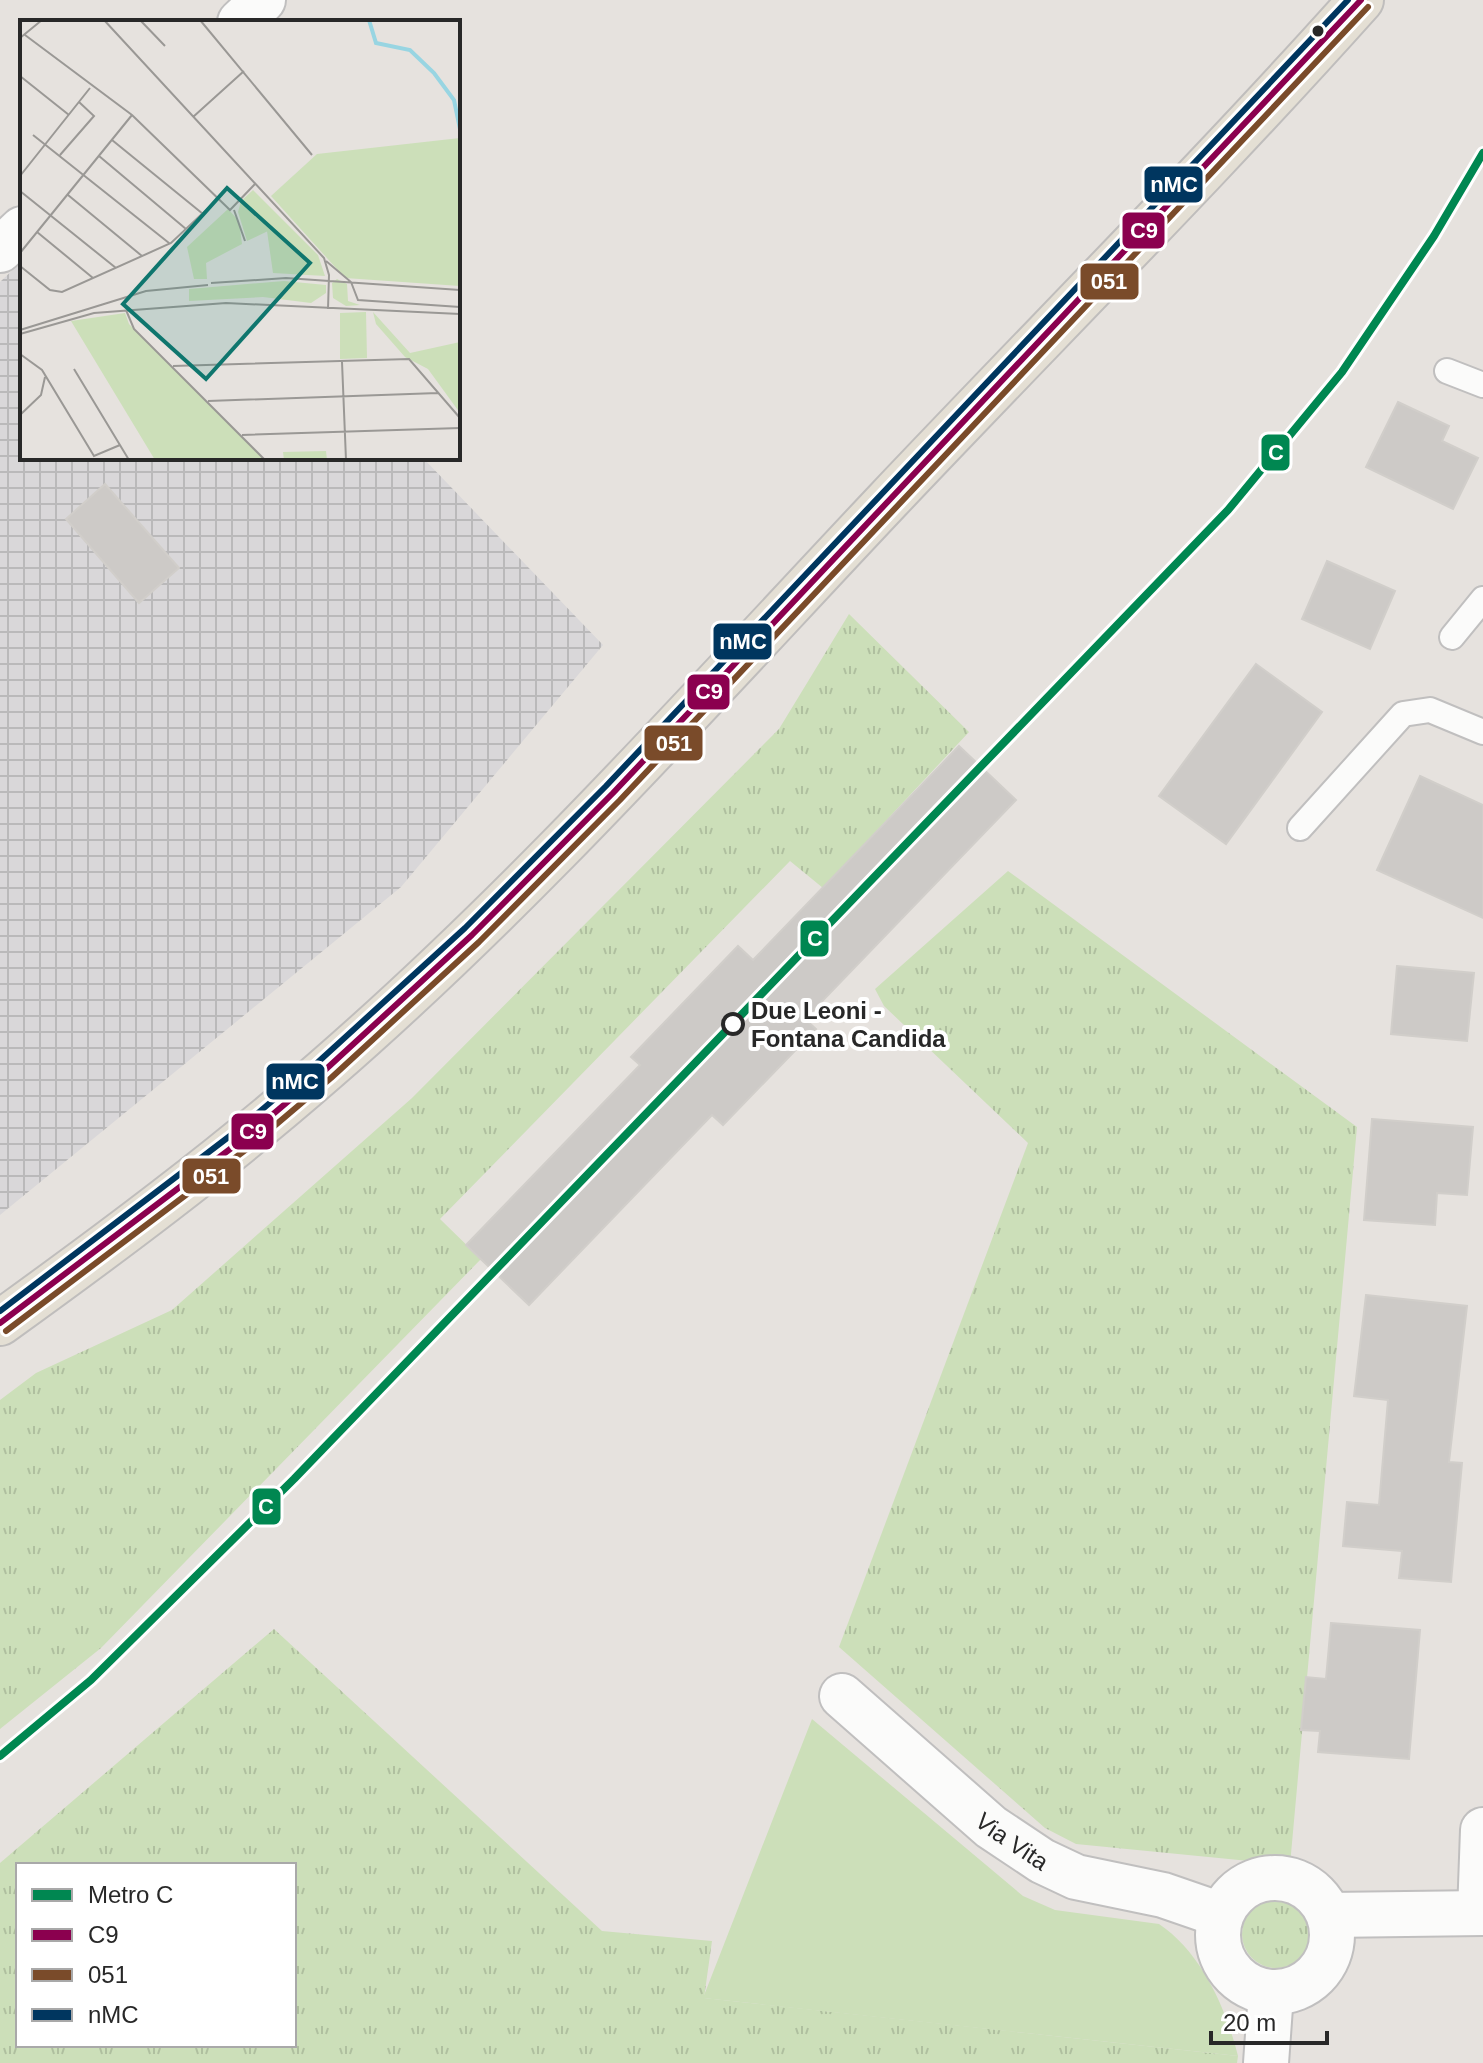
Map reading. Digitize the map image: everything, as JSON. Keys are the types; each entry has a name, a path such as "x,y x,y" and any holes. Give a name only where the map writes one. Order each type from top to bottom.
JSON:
{"main road":[{"path":"0,1323 108,1245 262,1123 350,1048 460,945 681,718 1361,0"}],"street":[{"path":"242,20 263,0"},
{"path":"0,250 20,231"},
{"name":"Via Vita","path":"842,1696 973,1812 1026,1851 1076,1877 1163,1895 1221,1915"},
{"path":"1329,1915 1482,1913 1483,1830"},
{"path":"1280,1877 1310,1890 1329,1915 1330,1950 1320,1971 1302,1986 1271,1993 1249,1987 1227,1969 1219,1953 1217,1933 1221,1915 1235,1893 1248,1884 1280,1877"},
{"path":"1266,2063 1271,1993"}],"lane":[{"path":"1447,371 1483,385"},
{"path":"1452,637 1483,599"},
{"path":"1300,828 1403,714 1430,710 1483,732"}],"shaded area":[{"path":"20,263 20,460 425,460 603,645 401,887 0,1215 0,282"}],"green space":[{"path":"849,614 969,732 823,888 790,861 440,1219 481,1259 101,1648 0,1729 0,1400 36,1373 172,1310 412,1098 779,729"},
{"path":"1008,871 1357,1127 1290,1865 1076,1844 1045,1828 839,1647 1028,1143 884,1006 875,989"},
{"path":"274,1629 602,1931 712,1941 704,1998 1238,2056 1237,2063 0,2063 0,1863"},
{"path":"812,1719 1023,1896 1055,1910 1159,1924 1187,1950 1210,1982 1238,2056 703,1998"},
{"path":"1276,1900 1300,1910 1310,1934 1300,1958 1276,1968 1252,1958 1242,1934 1252,1910"}],"building":[{"path":"1398,402 1449,426 1442,441 1478,458 1453,509 1366,467"},
{"path":"105,484 179,568 139,603 66,519"},
{"path":"1327,561 1395,591 1370,649 1302,619"},
{"path":"1256,664 1322,712 1226,844 1159,796"},
{"path":"959,746 1016,800 805,1019 816,1029 723,1125 712,1115 529,1305 466,1245 640,1065 631,1057 738,946 753,960"},
{"path":"1420,776 1483,805 1483,918 1377,870"},
{"path":"1397,966 1474,973 1467,1041 1391,1034"},
{"path":"1372,1119 1473,1127 1467,1195 1437,1193 1435,1225 1364,1220"},
{"path":"1366,1295 1467,1306 1449,1462 1462,1463 1451,1582 1399,1578 1402,1551 1343,1546 1347,1502 1379,1505 1388,1400 1354,1396"},
{"path":"1331,1623 1420,1630 1409,1759 1318,1752 1320,1731 1301,1730 1306,1677 1326,1679"}],"metro line":[{"name":"C","path":"0,1756 91,1680 294,1479 1228,510 1342,372 1434,236 1483,153"}],"transit line":[{"name":"nMC","path":"0,1311 239,1129 317,1063 465,928 606,786 1348,0"},
{"name":"C9","path":"0,1323 246,1137 324,1071 472,935 613,793 1361,0"},
{"name":"051","path":"6,1331 252,1145 331,1078 479,942 620,800 1368,7"}],"place":[{"name":"Due Leoni - Fontana Candida","path":"733,1024"}]}
